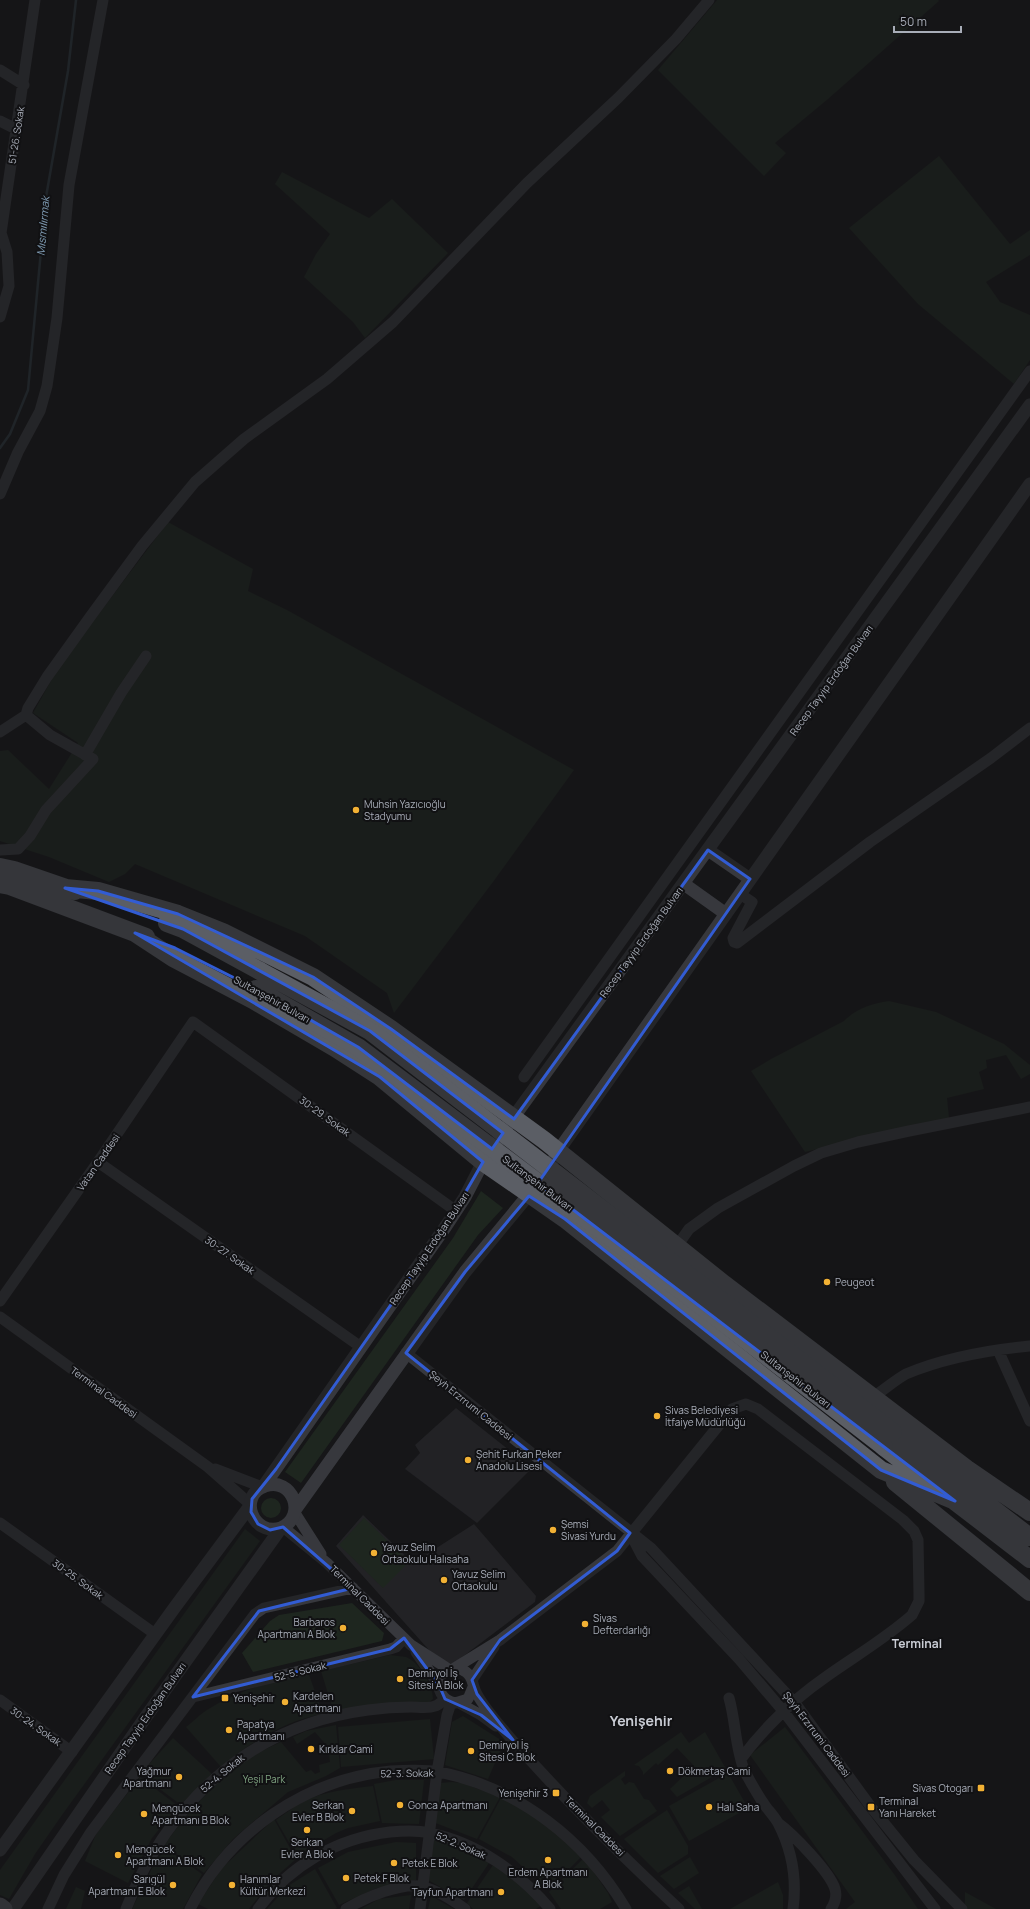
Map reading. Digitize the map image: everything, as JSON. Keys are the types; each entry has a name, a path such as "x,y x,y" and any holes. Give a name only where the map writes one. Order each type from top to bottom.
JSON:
{"highway":[{"name":"Sultanşehir Bulvarı","path":"0,867 14,870 183,929 370,1032 889,1439 955,1501 1030,1559"},
{"name":"Sultanşehir Bulvarı","path":"0,884 10,886 175,948 256,989 358,1047 704,1308 1030,1537"},
{"path":"65,888 98,891 178,914 223,932 313,977 391,1029 513,1118 967,1469 1030,1512"},
{"path":"135,933 173,958 253,1000 335,1048 380,1077 483,1162 529,1196 564,1219 881,1470 1030,1592"},
{"path":"967,1469 1030,1525"},
{"path":"881,1470 955,1501"}],"main road":[{"path":"0,1906 4,1909"}],"street":[{"name":"51-26. Sokak","path":"0,317 9,286 7,252 1,233 4,178 16,128 24,85 35,0"},
{"path":"0,494 18,452 40,411 47,386 57,318 69,185 103,0"},
{"path":"0,732 26,715 28,708 47,677 104,598 142,546 195,482 244,439 327,379 393,322 527,183 618,98 676,39 709,0"},
{"path":"0,70 24,85"},
{"path":"0,121 16,128"},
{"path":"524,1076 1030,371"},
{"name":"Recep Tayyip Erdoğan Bulvarı","path":"263,1487 456,1211 483,1162 513,1118 1030,405"},
{"path":"250,1505 253,1518 260,1526 270,1530 282,1528 291,1520 295,1512 464,1272 503,1224 529,1196 558,1152 750,879 1030,484"},
{"path":"85,755 121,693 146,656"},
{"path":"0,850 18,849 30,836 46,810 93,759 50,735 26,715"},
{"path":"740,894 752,902 733,938 734,942 737,943 870,842 991,758 1030,728"},
{"path":"708,850 750,879"},
{"path":"684,854 697,865"},
{"path":"684,884 726,914"},
{"name":"Vatan Caddesi","path":"0,1301 98,1162 193,1022"},
{"name":"30-29. Sokak","path":"193,1022 456,1211"},
{"path":"677,1246 689,1229 718,1208 794,1166 821,1153 858,1142 1030,1107"},
{"name":"30-27. Sokak","path":"98,1162 361,1347"},
{"name":"Terminal Caddesi","path":"0,1317 208,1467 250,1505"},
{"path":"873,1397 906,1375 961,1357 1030,1346"},
{"path":"998,1350 1030,1422"},
{"name":"Şeyh Erzrrumi Caddesi","path":"406,1353 630,1533 641,1539 661,1558 795,1703 871,1807 914,1860 962,1909"},
{"path":"439,1685 442,1676 451,1669 500,1640 617,1551 630,1533 732,1409 746,1404 764,1414 903,1520 914,1531 918,1540 919,1594 918,1601 912,1615 821,1680 784,1712 754,1741 740,1759"},
{"name":"Terminal Caddesi","path":"208,1467 263,1487"},
{"path":"0,1850 72,1752 155,1634 250,1505 254,1494 263,1487 273,1484 286,1489 294,1499 295,1512"},
{"name":"Terminal Caddesi","path":"295,1512 327,1562"},
{"name":"30-25. Sokak","path":"0,1523 155,1634"},
{"name":"Recep Tayyip Erdoğan Bulvarı","path":"13,1909 131,1738 282,1528"},
{"name":"Terminal Caddesi","path":"282,1528 327,1562 407,1641 439,1685 441,1695 452,1702 481,1715 513,1740"},
{"name":"Şeyh Erzrrumi Caddesi","path":"630,1533 642,1556 739,1659 784,1712 935,1909"},
{"path":"48,1909 64,1875 91,1832 259,1611 264,1608 353,1588"},
{"path":"420,1909 428,1832 447,1715 452,1702 468,1699 473,1683 484,1659 500,1640"},
{"name":"Terminal Caddesi","path":"407,1641 451,1669 464,1671 473,1683 481,1700 513,1740 596,1828 679,1909"},
{"name":"52-5. Sokak","path":"193,1697 390,1649 407,1641"},
{"path":"730,1698 740,1759 761,1799 778,1823 792,1862 795,1885 793,1909"},
{"name":"30-24. Sokak","path":"0,1700 72,1752"},
{"name":"52-4. Sokak","path":"126,1909 150,1857 175,1820 201,1791 241,1756 274,1738 328,1718 368,1710 433,1707 452,1702"},
{"name":"52-3. Sokak","path":"190,1909 214,1869 238,1842 266,1819 296,1799 330,1785 365,1775 401,1770 437,1772 490,1788 523,1804 568,1837 590,1859 606,1878 626,1909"},
{"path":"778,1823 798,1839 834,1885 836,1898 831,1909"},
{"name":"52-2. Sokak","path":"258,1909 273,1890 297,1868 337,1845 382,1833 413,1831 428,1832 461,1843 492,1859 520,1878 550,1909"},
{"path":"346,1909 382,1892 423,1886 465,1909"}],"highlighted area":[{"path":"708,850 750,879 538,1183 955,1501 881,1470 565,1219 529,1196 465,1272 406,1353 630,1533 617,1551 500,1640 472,1680 477,1694 513,1740 481,1715 445,1699 439,1685 404,1638 390,1649 193,1697 259,1611 353,1588 283,1527 270,1530 258,1524 251,1512 252,1499 276,1469 446,1226 483,1162 380,1077 135,933 175,948 256,989 358,1047 492,1149 503,1133 370,1031 183,929 65,888 98,891 178,914 313,977 391,1029 514,1119"}],"shaded area":[{"name":"Şehit Furkan Peker Anadolu Lisesi","path":"456,1408 532,1468 477,1523 405,1469 420,1453 415,1445"},
{"name":"Yavuz Selim Ortaokulu","path":"363,1515 413,1563 474,1524 536,1596 535,1602 453,1664 437,1659 336,1546"}],"green space":[{"path":"717,0 939,1 828,99 775,143 786,153 764,176 658,70"},
{"path":"939,156 1010,244 1030,230 1030,255 986,282 1000,302 1030,315 1030,360 1014,384 918,304 849,228"},
{"path":"282,172 369,218 392,199 448,253 365,338 353,322 304,277 316,254 330,234 275,184"},
{"name":"Muhsin Yazıcıoğlu Stadyumu","path":"168,522 253,569 248,591 287,610 574,770 493,882 394,1013 387,993 305,936 135,864 125,874 109,882 49,857 0,841 0,751 8,750 49,789 78,743 33,713 58,668"},
{"path":"889,1001 936,1012 1004,1044 1030,1065 1030,1074 1021,1079 1006,1055 986,1060 987,1068 979,1072 984,1089 947,1098 949,1118 805,1152 751,1071 844,1021 859,1010 870,1005"},
{"path":"481,1191 503,1208 478,1235 301,1483 285,1472 453,1238"},
{"path":"271,1498 278,1501 281,1508 278,1515 271,1518 264,1515 261,1508 264,1501"},
{"name":"Yavuz Selim Ortaokulu Halısaha","path":"364,1518 409,1562 383,1588 339,1545"},
{"path":"245,1529 260,1541 62,1815 35,1854 9,1899 0,1895 0,1870"},
{"path":"352,1603 384,1633 382,1641 253,1672 242,1653 270,1621 279,1615"},
{"path":"390,1655 406,1657 416,1664 431,1687 433,1699 428,1703 333,1710 321,1671"},
{"path":"308,1672 323,1714 295,1721 282,1727 256,1741 221,1767 186,1727 204,1712 231,1697 269,1683"},
{"path":"463,1716 504,1742 488,1779 445,1765 452,1722"},
{"path":"430,1719 434,1759 341,1767 338,1727"},
{"name":"Yeşil Park","path":"336,1725 340,1768 326,1776 288,1792 233,1839 204,1873 164,1845 202,1798 235,1768 268,1748 281,1742 306,1772 311,1770 315,1774 320,1772 319,1765 330,1762 328,1747 315,1732 297,1744 293,1737 306,1731"},
{"path":"785,1727 894,1874 918,1909 846,1909 855,1902 750,1755"},
{"path":"681,1732 689,1743 705,1732 726,1769 677,1797 670,1789 694,1766 677,1748 658,1765 656,1763 643,1775 643,1772 639,1766 634,1765"},
{"path":"173,1738 212,1774 181,1805 140,1774"},
{"path":"625,1771 625,1776 621,1779 625,1785 629,1782 634,1783 644,1799 649,1800 657,1811 620,1836 601,1817 610,1810 602,1800 592,1808 587,1803 590,1796"},
{"name":"Halı Saha","path":"728,1773 748,1808 689,1841 669,1806"},
{"path":"140,1777 178,1806 152,1838 128,1883 85,1861 96,1834"},
{"path":"396,1780 424,1780 419,1824 382,1823 374,1784"},
{"path":"440,1783 462,1783 500,1797 477,1839 433,1822"},
{"path":"373,1786 380,1821 348,1828 336,1833 297,1856 276,1820 310,1798 337,1791"},
{"path":"501,1798 538,1817 582,1856 548,1890 512,1857 479,1839"},
{"path":"667,1810 688,1846 688,1854 658,1873 624,1839"},
{"path":"274,1819 296,1859 271,1881 249,1909 208,1909 198,1904 222,1868"},
{"path":"434,1840 460,1847 489,1863 464,1900 428,1880"},
{"path":"396,1842 416,1843 416,1880 377,1888 339,1905 318,1868 348,1852"},
{"path":"165,1848 202,1874 183,1909 132,1909 151,1870"},
{"path":"690,1857 699,1873 674,1889 660,1876"},
{"path":"584,1858 608,1893 612,1902 600,1909 561,1909 549,1892"},
{"path":"493,1865 511,1875 542,1905 536,1909 473,1909 467,1903"},
{"path":"315,1869 337,1908 267,1909 288,1886"},
{"path":"778,1882 783,1895 783,1909 730,1909"},
{"path":"689,1886 702,1909 695,1909 678,1893"},
{"path":"76,1887 85,1891 81,1909 66,1909"},
{"path":"965,1892 996,1909 965,1909"},
{"path":"411,1895 409,1909 361,1909 379,1899"},
{"path":"431,1896 454,1909 428,1909"}],"waterway":[{"name":"Mısmılırmak","path":"0,448 10,434 28,390 46,197 68,71 76,0"}],"place":[{"name":"Muhsin Yazıcıoğlu Stadyumu","path":"356,810"},
{"name":"Peugeot","path":"827,1282"},
{"name":"Sivas Belediyesi İtfaiye Müdürlüğü","path":"657,1416"},
{"name":"Şehit Furkan Peker Anadolu Lisesi","path":"468,1460"},
{"name":"Şemsi Sivasi Yurdu","path":"553,1530"},
{"name":"Yavuz Selim Ortaokulu Halısaha","path":"374,1553"},
{"name":"Yavuz Selim Ortaokulu","path":"444,1580"},
{"name":"Sivas Defterdarlığı","path":"585,1624"},
{"name":"Barbaros Apartmanı A Blok","path":"343,1628"},
{"name":"Demiryol İş Sitesi A Blok","path":"400,1679"},
{"name":"Yenişehir","path":"225,1698"},
{"name":"Kardelen Apartmanı","path":"285,1702"},
{"name":"Papatya Apartmanı","path":"229,1730"},
{"name":"Kırklar Cami","path":"311,1749"},
{"name":"Demiryol İş Sitesi C Blok","path":"471,1751"},
{"name":"Dökmetaş Cami","path":"670,1771"},
{"name":"Yağmur Apartmanı","path":"179,1777"},
{"name":"Sivas Otogarı","path":"981,1788"},
{"name":"Yenişehir 3","path":"556,1793"},
{"name":"Gonca Apartmanı","path":"400,1805"},
{"name":"Halı Saha","path":"709,1807"},
{"name":"Terminal Yanı Hareket","path":"871,1807"},
{"name":"Serkan Evler B Blok","path":"352,1811"},
{"name":"Mengücek Apartmanı B Blok","path":"144,1814"},
{"name":"Serkan Evler A Blok","path":"307,1830"},
{"name":"Mengücek Apartmanı A Blok","path":"118,1855"},
{"name":"Erdem Apartmanı A Blok","path":"548,1860"},
{"name":"Petek E Blok","path":"394,1863"},
{"name":"Petek F Blok","path":"346,1878"},
{"name":"Sarıgül Apartmanı E Blok","path":"173,1885"},
{"name":"Hanımlar Kültür Merkezi","path":"232,1885"},
{"name":"Tayfun Apartmanı","path":"501,1892"}],"district":[{"name":"Terminal","path":"917,1644"},
{"name":"Yenişehir","path":"641,1721"}]}
